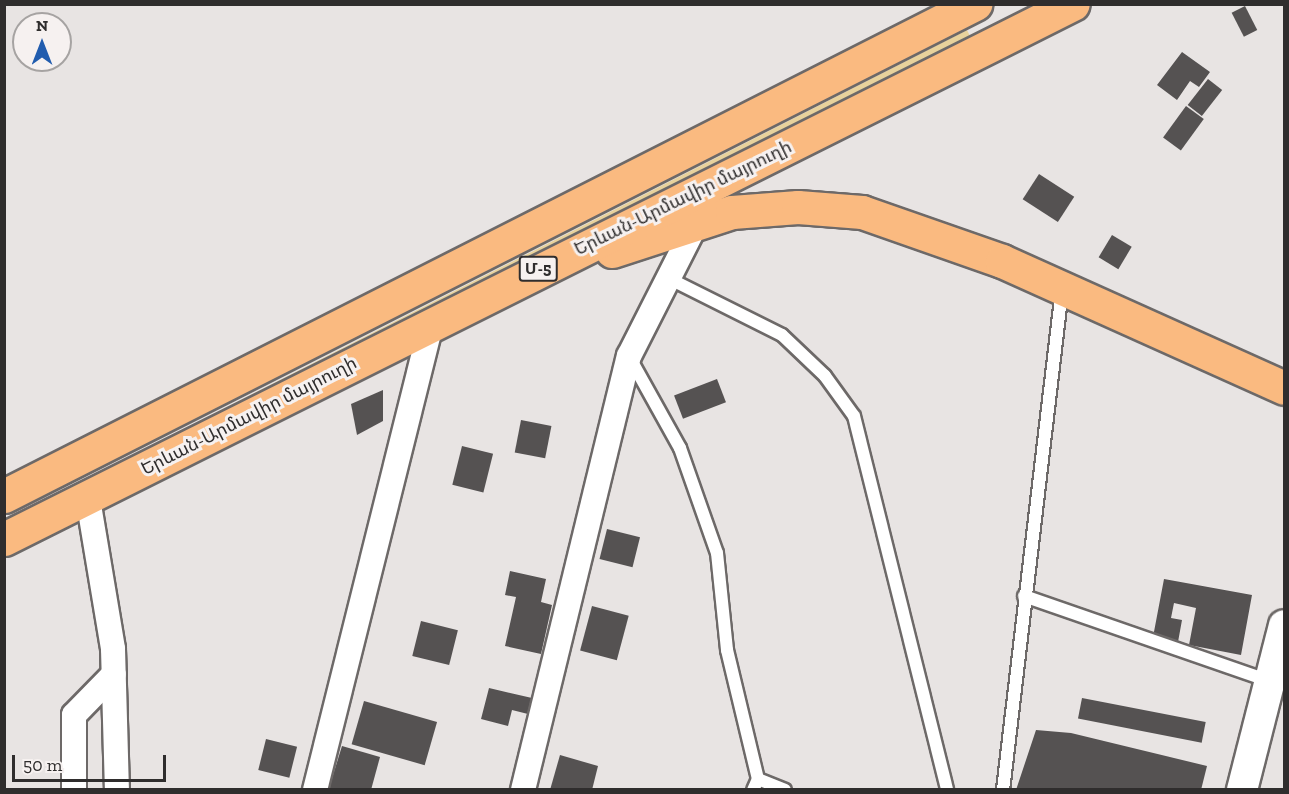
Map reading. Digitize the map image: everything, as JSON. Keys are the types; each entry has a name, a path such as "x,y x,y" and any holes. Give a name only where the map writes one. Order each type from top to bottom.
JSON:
{"highway":[{"path":"976,4 976,29 998,43"},
{"name":"Մ-5","path":"4,496 976,4"},
{"name":"Երևան-Արմավիր մայրուղի","path":"4,539 88,499 432,321 1073,4"},
{"path":"499,288 732,212 787,208 862,212 1063,288 1284,388"}],"street":[{"path":"523,789 629,356 696,224"},
{"path":"315,789 432,321"},
{"path":"88,499 114,674 117,789"},
{"path":"1242,789 1284,625"},
{"path":"74,789 74,715 114,674"}],"lane":[{"path":"670,279 782,335 825,376 854,416 947,789"},
{"path":"1003,789 1024,596 1063,288"},
{"path":"629,356 680,448 717,553 727,650 755,784 785,789"},
{"path":"1024,596 1270,681"}],"shaded area":[{"path":"967,30 975,46 17,534 9,518"}],"building":[{"path":"1245,6 1257,30 1244,37 1232,13"},
{"path":"1182,52 1210,72 1199,87 1190,81 1177,100 1157,85"},
{"path":"1208,79 1222,90 1202,116 1188,105"},
{"path":"1186,106 1204,119 1181,150 1163,138"},
{"path":"1039,174 1074,197 1058,222 1023,199"},
{"path":"1112,235 1132,247 1118,269 1099,257"},
{"path":"717,379 726,402 683,419 674,395"},
{"path":"383,390 383,421 357,435 351,404"},
{"path":"521,420 551,426 545,458 515,452"},
{"path":"462,446 493,454 483,493 452,485"},
{"path":"607,529 640,537 632,567 600,559"},
{"path":"510,571 546,579 541,602 552,605 541,654 505,646 516,597 505,595"},
{"path":"1164,579 1252,595 1241,655 1189,645 1196,608 1174,603 1171,618 1182,620 1178,642 1153,637"},
{"path":"592,606 629,616 617,660 580,650"},
{"path":"421,621 458,630 449,665 412,656"},
{"path":"489,688 532,698 528,714 512,710 508,726 481,719"},
{"path":"1082,698 1206,722 1202,743 1078,719"},
{"path":"364,701 437,722 425,765 352,744"},
{"path":"1036,730 1071,733 1207,766 1201,790 1016,790"},
{"path":"266,739 297,747 289,778 258,770"},
{"path":"342,746 380,757 371,790 329,788"},
{"path":"560,755 598,766 592,790 550,790"}]}
